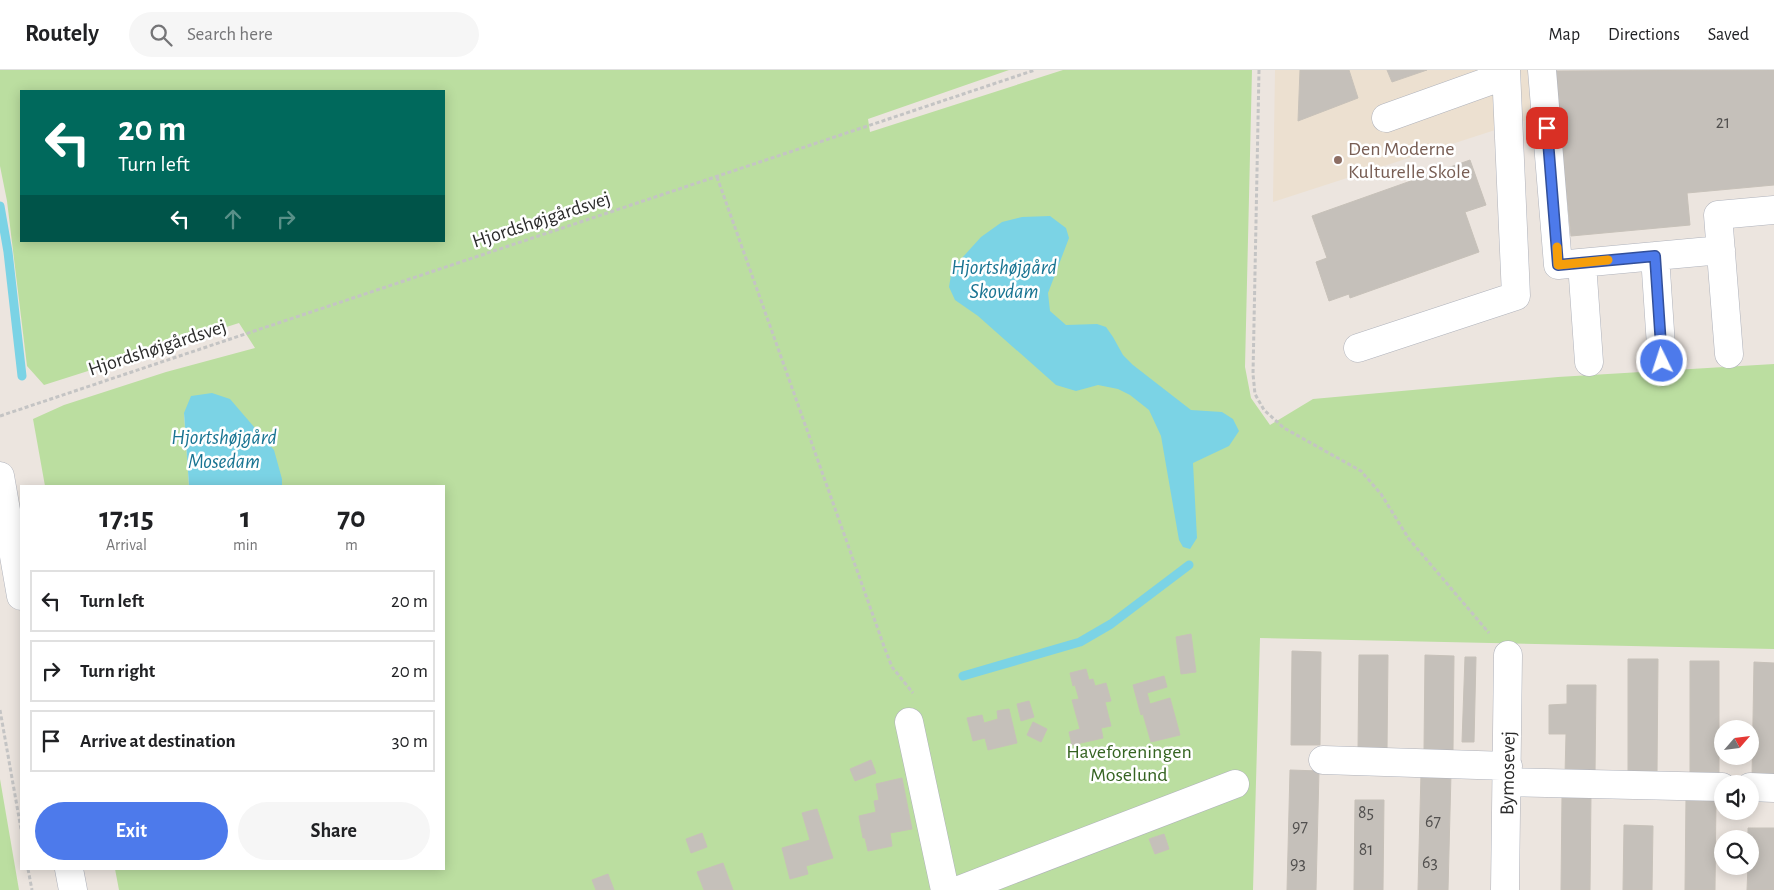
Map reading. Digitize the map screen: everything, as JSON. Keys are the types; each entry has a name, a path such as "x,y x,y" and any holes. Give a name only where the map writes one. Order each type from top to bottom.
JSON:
{"street":[{"path":"1542,70 1558,265 1721,250"},
{"path":"1358,348 1516,296 1506,72 1386,118"},
{"path":"1729,354 1718,215 1774,210"},
{"path":"1655,256 1662,361"},
{"path":"1582,262 1590,362"},
{"path":"0,476 20,590"},
{"name":"Bymosevej","path":"1505,890 1508,655"},
{"path":"909,722 945,890"},
{"path":"1323,760 1507,774 1714,787"},
{"path":"959,890 1235,784"},
{"path":"1759,787 1774,788"},
{"path":"69,870 73,890"}],"path":[{"name":"Hjordshøjgårdsvej","path":"0,416 1035,70"},
{"path":"1259,70 1253,374 1255,394 1264,410 1284,428 1361,471 1381,494 1409,538 1508,655"},
{"path":"716,177 885,649 892,667 912,691 919,706 909,712 909,722"},
{"path":"0,710 20,823"},
{"path":"28,870 32,890"}],"shaded area":[{"name":"Den Moderne Kulturelle Skole","path":"1275,70 1528,70 1532,118 1273,202"}],"green space":[{"name":"Haveforeningen Moselund","path":"0,70 1009,70 868,119 870,132 1063,70 1252,70 1245,367 1251,398 1270,425 1313,399 1558,377 1774,364 1774,649 1260,638 1253,890 119,890 115,870 445,870 445,485 282,485 282,479 184,413 189,485 45,485 33,419 64,405 166,372 255,348 239,323 44,385 27,366 7,201 0,166"},
{"path":"0,779 19,890 0,890"}],"water":[{"name":"Hjortshøjgård Skovdam","path":"1050,216 1066,228 1069,238 1048,293 1050,311 1066,325 1097,324 1106,327 1123,355 1133,365 1191,410 1222,412 1233,419 1239,431 1229,446 1193,463 1197,538 1190,549 1183,547 1179,540 1161,436 1149,410 1130,395 1118,389 1098,385 1076,391 1056,385 978,316 955,300 949,287 952,269 981,237 1002,222 1022,217"},
{"name":"Hjortshøjgård Mosedam","path":"212,393 230,399 274,450 282,485 189,485 184,413 191,396"}],"building":[{"path":"1300,70 1349,70 1358,98 1298,121"},
{"path":"1387,70 1427,70 1392,82"},
{"path":"1774,70 1774,185 1687,193 1690,225 1571,236 1555,71"},
{"path":"1470,160 1486,205 1465,212 1479,252 1350,298 1349,294 1329,301 1316,262 1327,258 1312,216"},
{"path":"1191,634 1196,672 1181,674 1176,637"},
{"path":"1292,651 1321,652 1320,745 1291,745"},
{"path":"1359,655 1388,655 1387,751 1358,751"},
{"path":"1425,655 1454,656 1453,750 1424,750"},
{"path":"1465,657 1476,657 1474,742 1462,742"},
{"path":"1628,659 1658,659 1657,775 1628,775"},
{"path":"1690,661 1719,661 1719,720 1714,720 1714,765 1719,765 1719,775 1714,775 1714,777 1690,777"},
{"path":"1754,662 1774,663 1774,777 1752,775 1752,765 1759,765 1759,720 1753,720"},
{"path":"1086,669 1089,680 1093,679 1095,686 1106,683 1111,701 1105,702 1111,726 1101,728 1103,738 1072,745 1069,732 1080,729 1072,700 1079,699 1070,673"},
{"path":"1164,676 1167,687 1147,693 1150,704 1170,698 1180,735 1151,742 1133,685"},
{"path":"1567,685 1596,685 1595,776 1565,775 1566,734 1549,734 1549,705 1567,704"},
{"path":"1029,701 1034,717 1021,721 1017,704"},
{"path":"1009,709 1017,743 988,750 985,738 973,741 967,718 982,715 984,723 998,719 997,711"},
{"path":"1033,722 1047,729 1041,742 1027,735"},
{"path":"871,760 876,773 855,781 850,769"},
{"path":"1290,770 1319,771 1316,890 1287,890"},
{"path":"1421,773 1451,774 1448,890 1418,890"},
{"path":"902,778 912,829 890,833 892,846 868,851 865,838 863,838 859,816 876,812 874,801 879,800 876,784"},
{"path":"1562,794 1591,795 1590,890 1561,890"},
{"path":"1686,797 1714,797 1714,820 1716,820 1716,830 1714,830 1715,890 1685,890"},
{"path":"1355,800 1384,800 1383,890 1354,890"},
{"path":"817,809 833,858 806,866 808,874 790,879 782,848 810,840 802,813"},
{"path":"1624,825 1653,826 1652,890 1623,890"},
{"path":"1748,828 1774,828 1774,890 1747,890 1748,875 1759,875 1759,830 1748,830"},
{"path":"702,833 707,847 691,853 686,839"},
{"path":"1164,834 1169,849 1155,854 1149,839"},
{"path":"723,863 733,890 704,890 697,872"},
{"path":"608,874 614,890 596,890 592,880"}],"waterway":[{"path":"0,206 8,252 22,376"},
{"path":"963,676 1080,642 1111,624 1189,565"}],"slow traffic":[{"path":"1557,247 1558,265 1608,260"}],"place":[{"name":"Den Moderne Kulturelle Skole","path":"1338,160"}],"route":[{"path":"1547,128 1558,265 1655,256 1662,361"}]}
